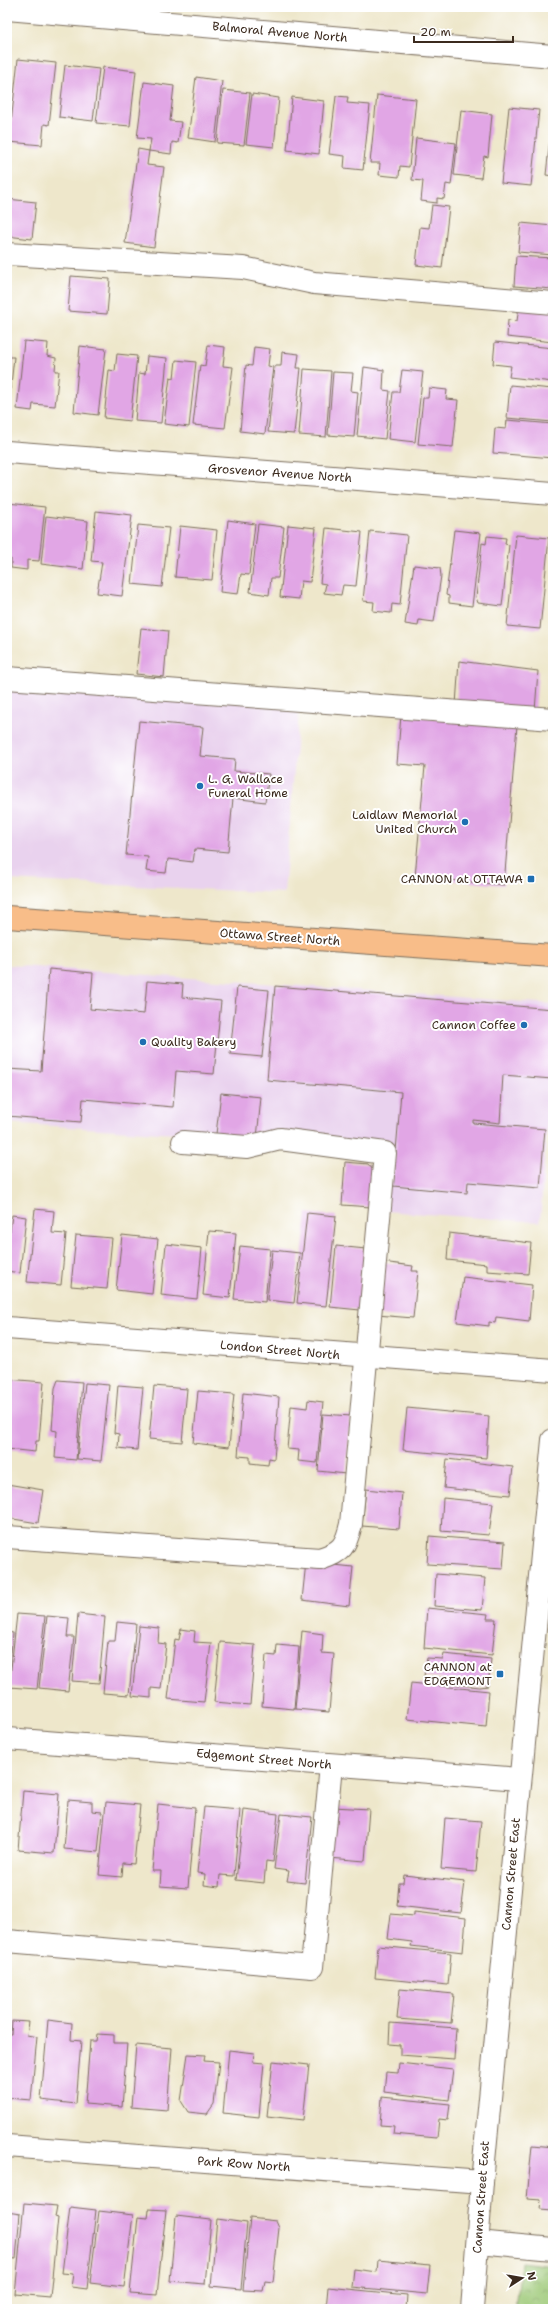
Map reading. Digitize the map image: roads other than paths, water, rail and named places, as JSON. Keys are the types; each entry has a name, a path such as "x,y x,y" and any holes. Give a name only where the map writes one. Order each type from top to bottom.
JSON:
{"main road":[{"name":"Ottawa Street North","path":"7,917 553,956"}],"street":[{"name":"Balmoral Avenue North","path":"7,9 553,56"},
{"path":"7,254 242,268 314,283 553,303"},
{"name":"Grosvenor Avenue North","path":"7,452 553,494"},
{"path":"7,678 553,719"},
{"path":"7,1537 320,1559 335,1554 346,1543 351,1524 368,1357 385,1153 280,1139 247,1147 182,1142"},
{"name":"London Street North","path":"7,1328 368,1357 553,1370"},
{"name":"Cannon Street East","path":"472,2309 482,2182 520,1779 546,1583 553,1440"},
{"name":"Edgemont Street North","path":"7,1739 520,1779"},
{"path":"7,1941 312,1967 331,1765"},
{"name":"Park Row North","path":"7,2146 482,2182"},
{"path":"478,2242 553,2249"}],"place":[{"name":"L. G. Wallace Funeral Home","path":"200,786"},
{"name":"Laidlaw Memorial United Church","path":"465,822"},
{"name":"CANNON at OTTAWA","path":"531,879"},
{"name":"Cannon Coffee","path":"524,1025"},
{"name":"Quality Bakery","path":"143,1042"},
{"name":"CANNON at EDGEMONT","path":"500,1674"}]}
